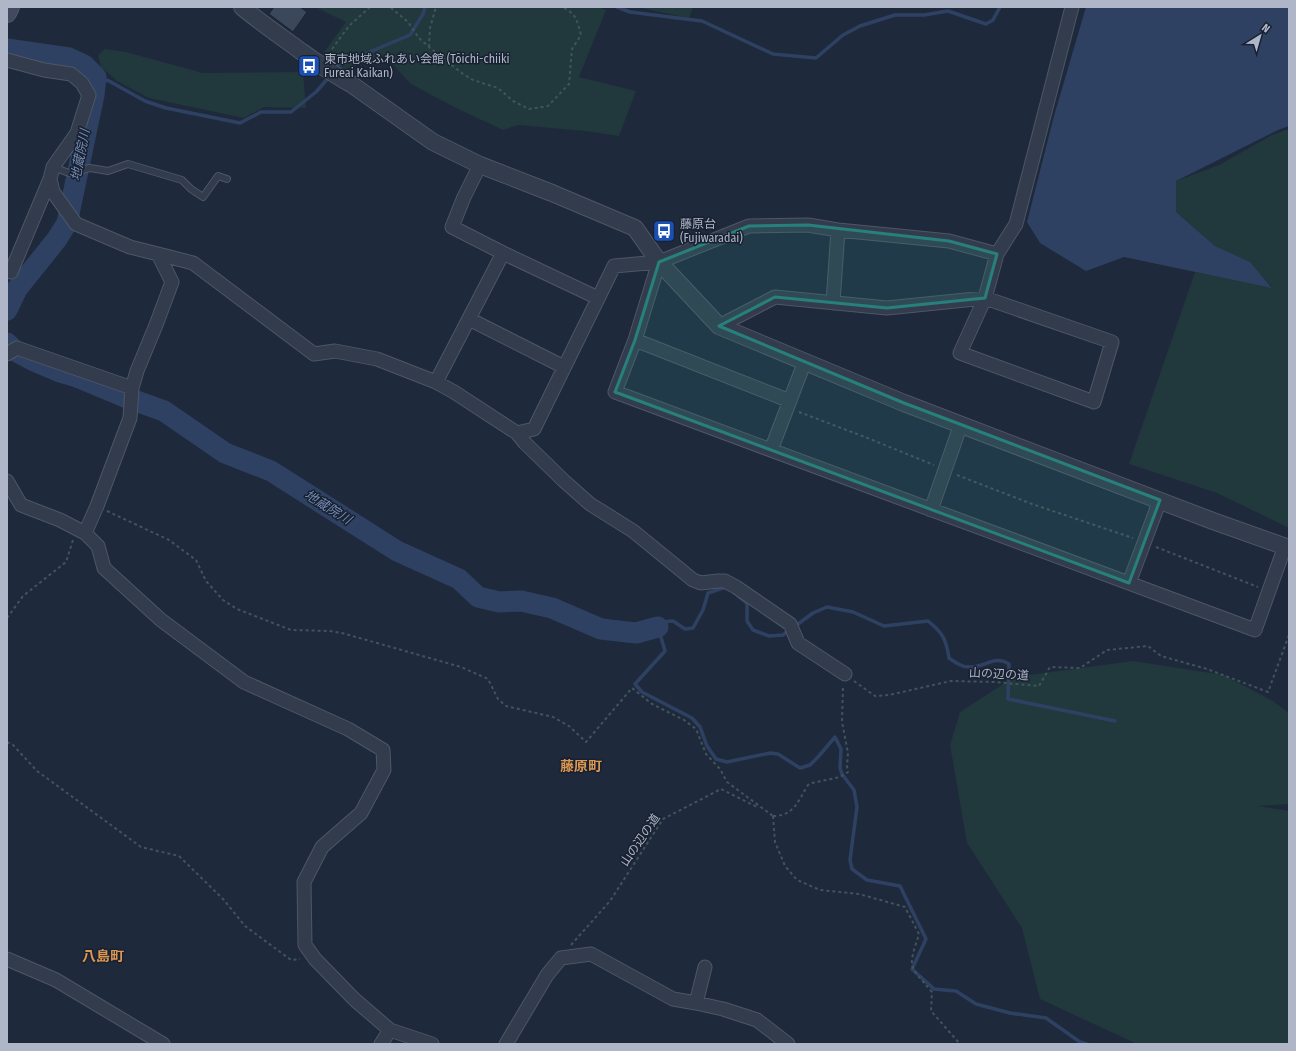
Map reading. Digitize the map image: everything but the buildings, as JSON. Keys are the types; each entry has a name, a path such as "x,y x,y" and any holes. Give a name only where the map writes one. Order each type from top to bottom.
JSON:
{"main road":[{"path":"7,12 10,7"}],"street":[{"path":"242,7 338,77 351,84 433,142 480,165 635,228 659,262 719,326 904,403 1287,547 1268,591 1255,630 615,392 635,340 659,262"},
{"path":"719,326 775,297 887,308 985,298 1112,342 1094,402 960,353 985,298 997,254 1016,224 1072,7"},
{"path":"7,60 44,70 71,74 82,83 89,95 77,133 52,173 11,272 7,271"},
{"path":"480,165 464,197 452,227 503,254 598,298"},
{"path":"52,173 52,192 76,224 130,247 193,263 314,354 335,351 377,359 436,382 454,392 517,433 524,444 585,499 633,531 693,580 701,583 718,580 725,581 736,587 790,624 798,643 845,674"},
{"path":"517,433 534,429 614,266 659,262 749,226 808,225 838,230 949,241 997,254"},
{"path":"832,303 838,230"},
{"path":"81,531 97,506 130,418 132,388 137,371 172,282 158,254"},
{"path":"436,382 503,254"},
{"path":"469,319 564,367"},
{"path":"635,340 788,404"},
{"path":"12,351 132,388"},
{"path":"771,450 805,361"},
{"path":"931,510 961,424"},
{"path":"7,481 20,505 60,520 81,531 98,546 104,568 161,620 244,682 348,729 383,750 384,770 361,813 322,847 304,882 305,945 315,959 355,1000 390,1030 432,1044"},
{"path":"1128,583 1160,500"},
{"path":"506,1044 547,975 560,958 591,954 673,999 723,1009 756,1020 788,1044"},
{"path":"7,959 56,980 163,1044"},
{"path":"696,1003 705,967"},
{"path":"381,1044 390,1030"}],"lane":[{"path":"52,173 69,173 90,168 108,171 128,164 182,180 191,189 203,197 218,176 227,179"}],"path":[{"path":"332,48 349,26 370,7 390,7 408,22 419,38 463,74 473,80 498,88 513,101 530,109 548,106 569,84 572,49 581,35 576,16 570,10 562,7"},
{"path":"429,47 430,28 436,7"},
{"path":"788,404 945,470 1032,504 1144,542 1268,591"},
{"path":"97,506 169,540 196,560 206,581 223,600 237,609 291,630 330,631 342,633 461,667 488,679 498,699 506,706 553,717 569,726 586,742 632,688 652,704 684,720 696,730 706,754 720,769 727,782 773,816 780,816 791,812 808,785 812,782 840,777 848,772 848,753 842,722 842,687 845,674"},
{"path":"7,618 23,596 66,562 81,531"},
{"name":"山の辺の道","path":"845,674 875,696 889,695 952,681 994,682 1039,686 1050,667 1080,668 1107,650 1148,646 1160,656 1206,669 1268,692 1289,635"},
{"path":"7,742 13,745 37,771 141,847 179,856 224,900 245,926 291,960 315,959"},
{"name":"山の辺の道","path":"560,958 610,901 663,818 721,789 763,810"},
{"path":"773,816 775,842 785,866 797,880 820,890 859,894 905,907 919,934 911,960 912,969 932,992 931,1011 960,1044"}],"highlighted area":[{"path":"808,225 949,241 997,254 985,298 887,308 775,297 719,326 904,403 1160,500 1129,583 615,392 635,340 659,262 749,226"}],"green space":[{"path":"315,7 599,7 606,10 579,77 636,91 619,136 585,131 518,125 503,130 454,107 411,84 385,56 343,70 322,55 346,22"},
{"path":"637,7 693,7 689,18"},
{"path":"105,49 126,52 203,73 303,72 306,108 264,107 244,118 149,98 117,81 101,67 98,55"},
{"path":"1289,129 1289,528 1217,493 1129,464 1195,272 1272,287 1249,262 1215,246 1176,212 1176,181 1219,165 1272,135"},
{"path":"1133,661 1224,675 1273,701 1289,713 1289,804 1257,806 1289,811 1289,1044 1137,1044 1040,999 1022,928 967,843 950,745 960,712 1014,677"}],"water":[{"path":"1086,7 1289,7 1289,126 1278,130 1176,181 1176,212 1215,246 1250,262 1272,288 1124,257 1086,271 1040,243 1027,222 1054,116"}],"waterway":[{"path":"333,70 336,66 410,35 423,14 425,7"},
{"path":"617,7 630,12 702,21 773,54 816,58 843,35 860,26 895,15 924,15 948,11 986,24 993,20 1000,7"},
{"name":"地蔵院川","path":"7,49 69,58 84,65 96,77 94,95 67,223 57,239 17,289 7,310"},
{"path":"96,77 109,81 145,101 166,108 240,123 261,112 291,112 316,92 329,77"},
{"name":"地蔵院川","path":"7,343 15,351 32,360 164,411 225,453 271,471 397,551 459,579 478,597 499,602 521,601 552,608 601,629 636,633 658,627"},
{"path":"727,588 726,587 708,593 703,610 693,628 685,629 673,621 661,622 658,627 665,651 635,684 642,692 692,718 700,727 707,746 716,759 727,762 770,753 778,754 800,768 810,765 835,737 841,749 840,768 842,774 854,790 857,807 850,860 852,869 867,880 900,886 926,939 912,969 934,989 956,991 976,1004 1010,1013 1046,1018 1080,1042 1087,1044"},
{"path":"738,596 747,603 747,621 753,630 769,636 783,635 813,613 827,607 853,612 884,626 928,621 943,637 947,646 949,658 957,663 969,667 995,661 1009,664 1008,699 1115,721"}],"place":[{"name":"東市地域ふれあい会館 (Tōichi-chiiki Fureai Kaikan)","path":"309,66"},
{"name":"藤原台 (Fujiwaradai)","path":"664,231"}],"district":[{"name":"藤原町","path":"581,766"},
{"name":"八島町","path":"103,956"}]}
